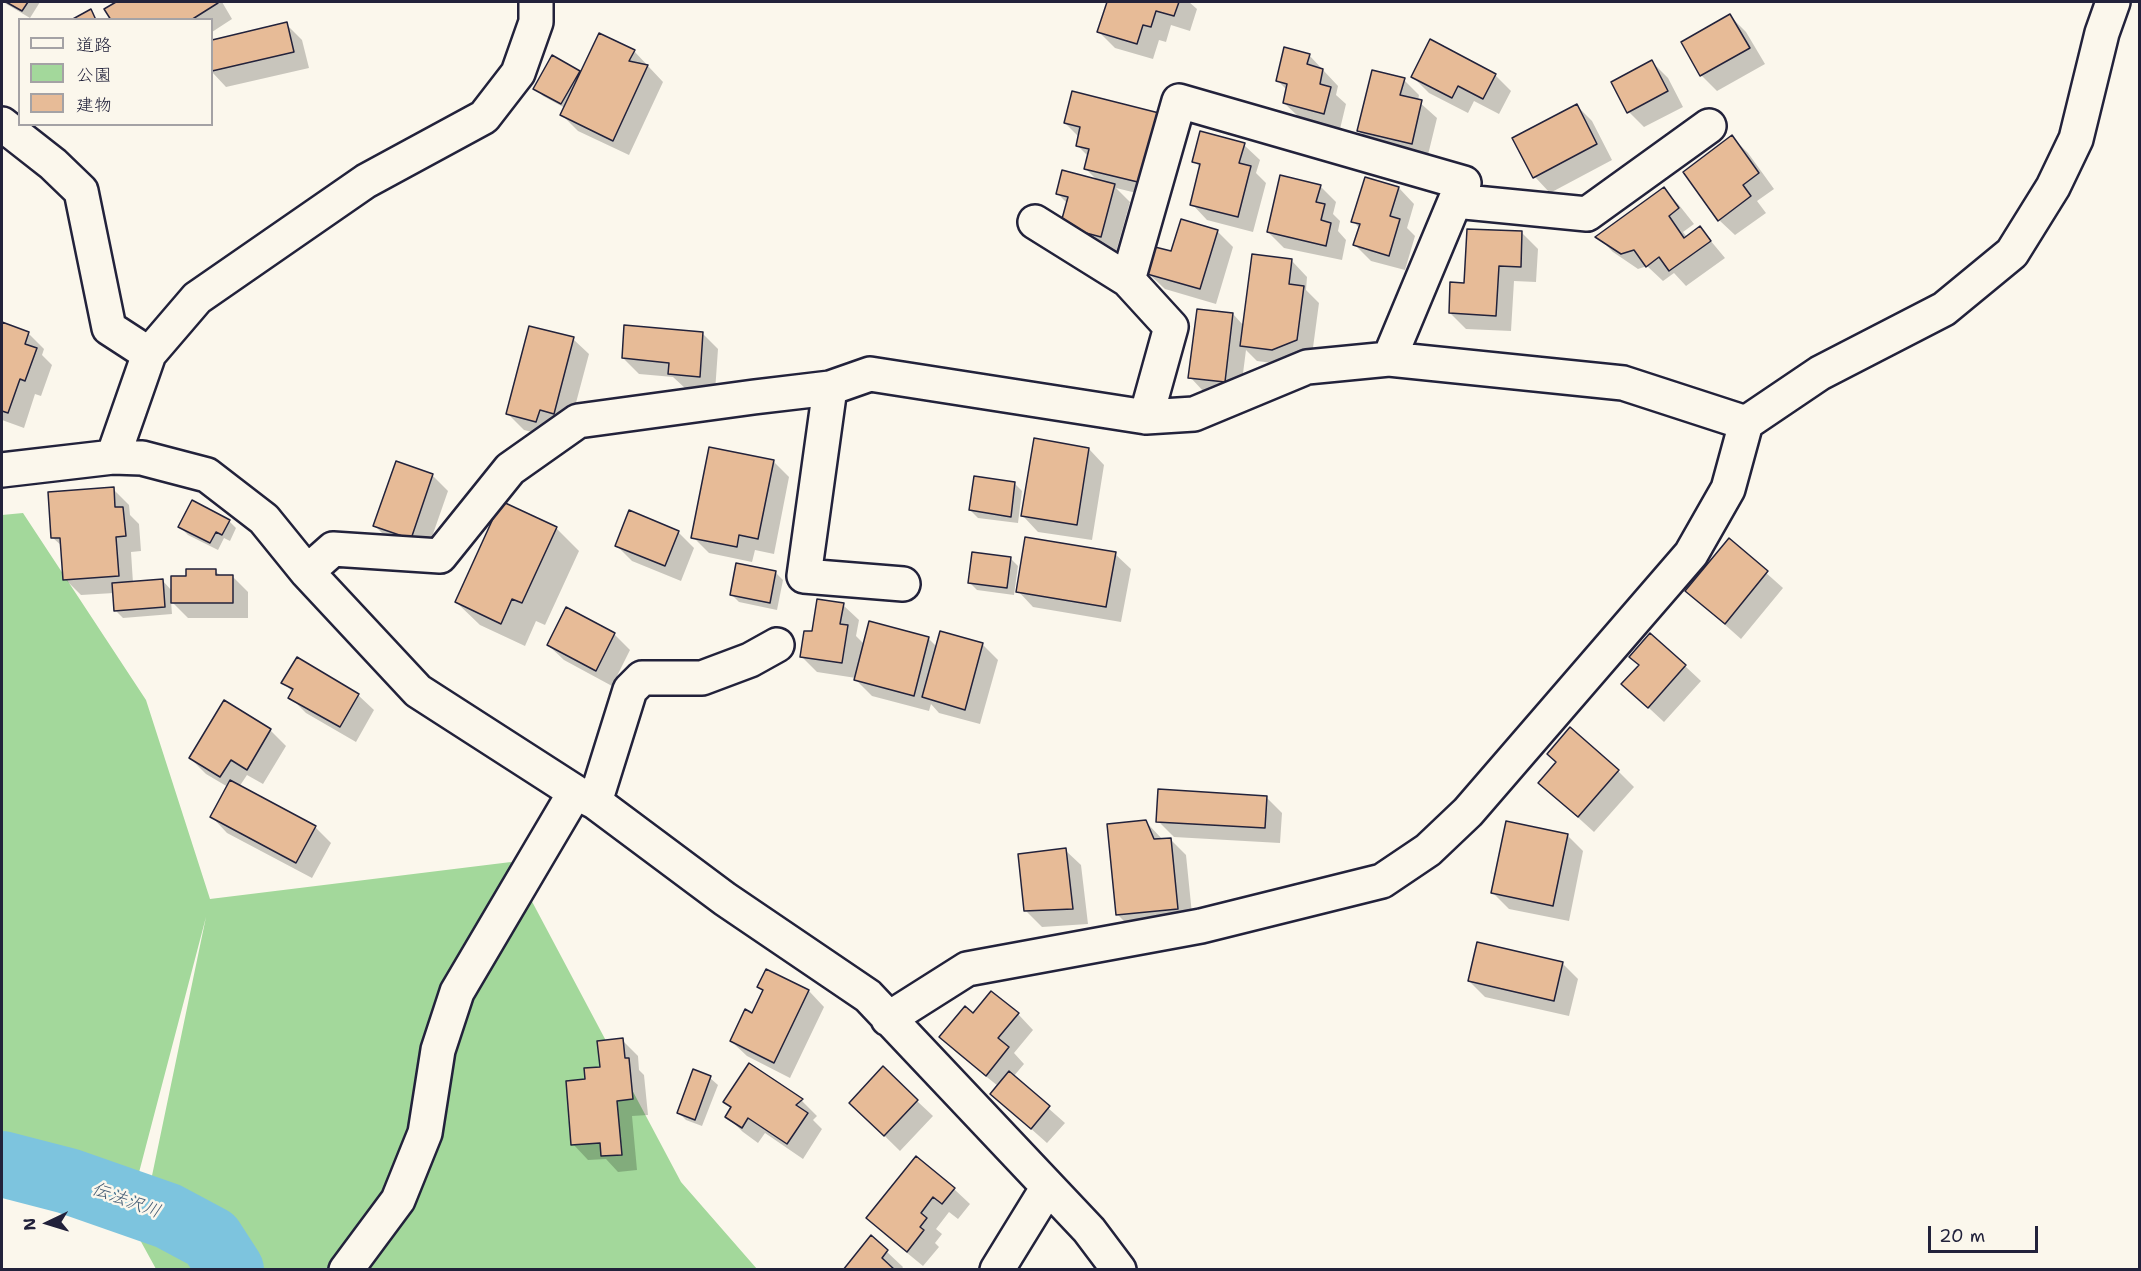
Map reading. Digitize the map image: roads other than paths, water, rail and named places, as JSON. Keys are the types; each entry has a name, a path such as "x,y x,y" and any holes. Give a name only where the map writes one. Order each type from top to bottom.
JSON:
{"street":[{"path":"113,457 149,354 196,298 366,181 484,117 518,73 536,22 536,2"},
{"path":"888,1019 967,969 1201,926 1382,882 1428,850 1468,812 1691,554 1728,489 1746,423 1820,374 1944,309 2012,253 2053,187 2076,139 2102,33 2113,2 2139,13"},
{"path":"1128,280 1179,101 1464,183 1389,359"},
{"path":"2,124 53,164 81,191 109,328 149,354"},
{"path":"1455,201 1587,214 1709,126"},
{"path":"1035,222 1128,280 1171,327 1146,417"},
{"path":"307,572 333,549 440,556 510,469 578,421 830,388 870,374 1146,417 1194,414 1306,367 1389,359 1623,383 1746,423"},
{"path":"830,388 804,576 903,584"},
{"path":"2,470 113,457 142,458 207,475 264,519 307,572 418,691 585,797 724,899 868,996 1089,1230 1119,1269"},
{"path":"346,1269 398,1200 425,1133 438,1050 457,992 585,797 630,690 642,678 702,678 750,660 777,645"},
{"path":"997,1269 1048,1187"}],"waterway":[{"name":"伝法沢川","path":"2,1164 68,1181 168,1216 211,1239 231,1270"}]}
